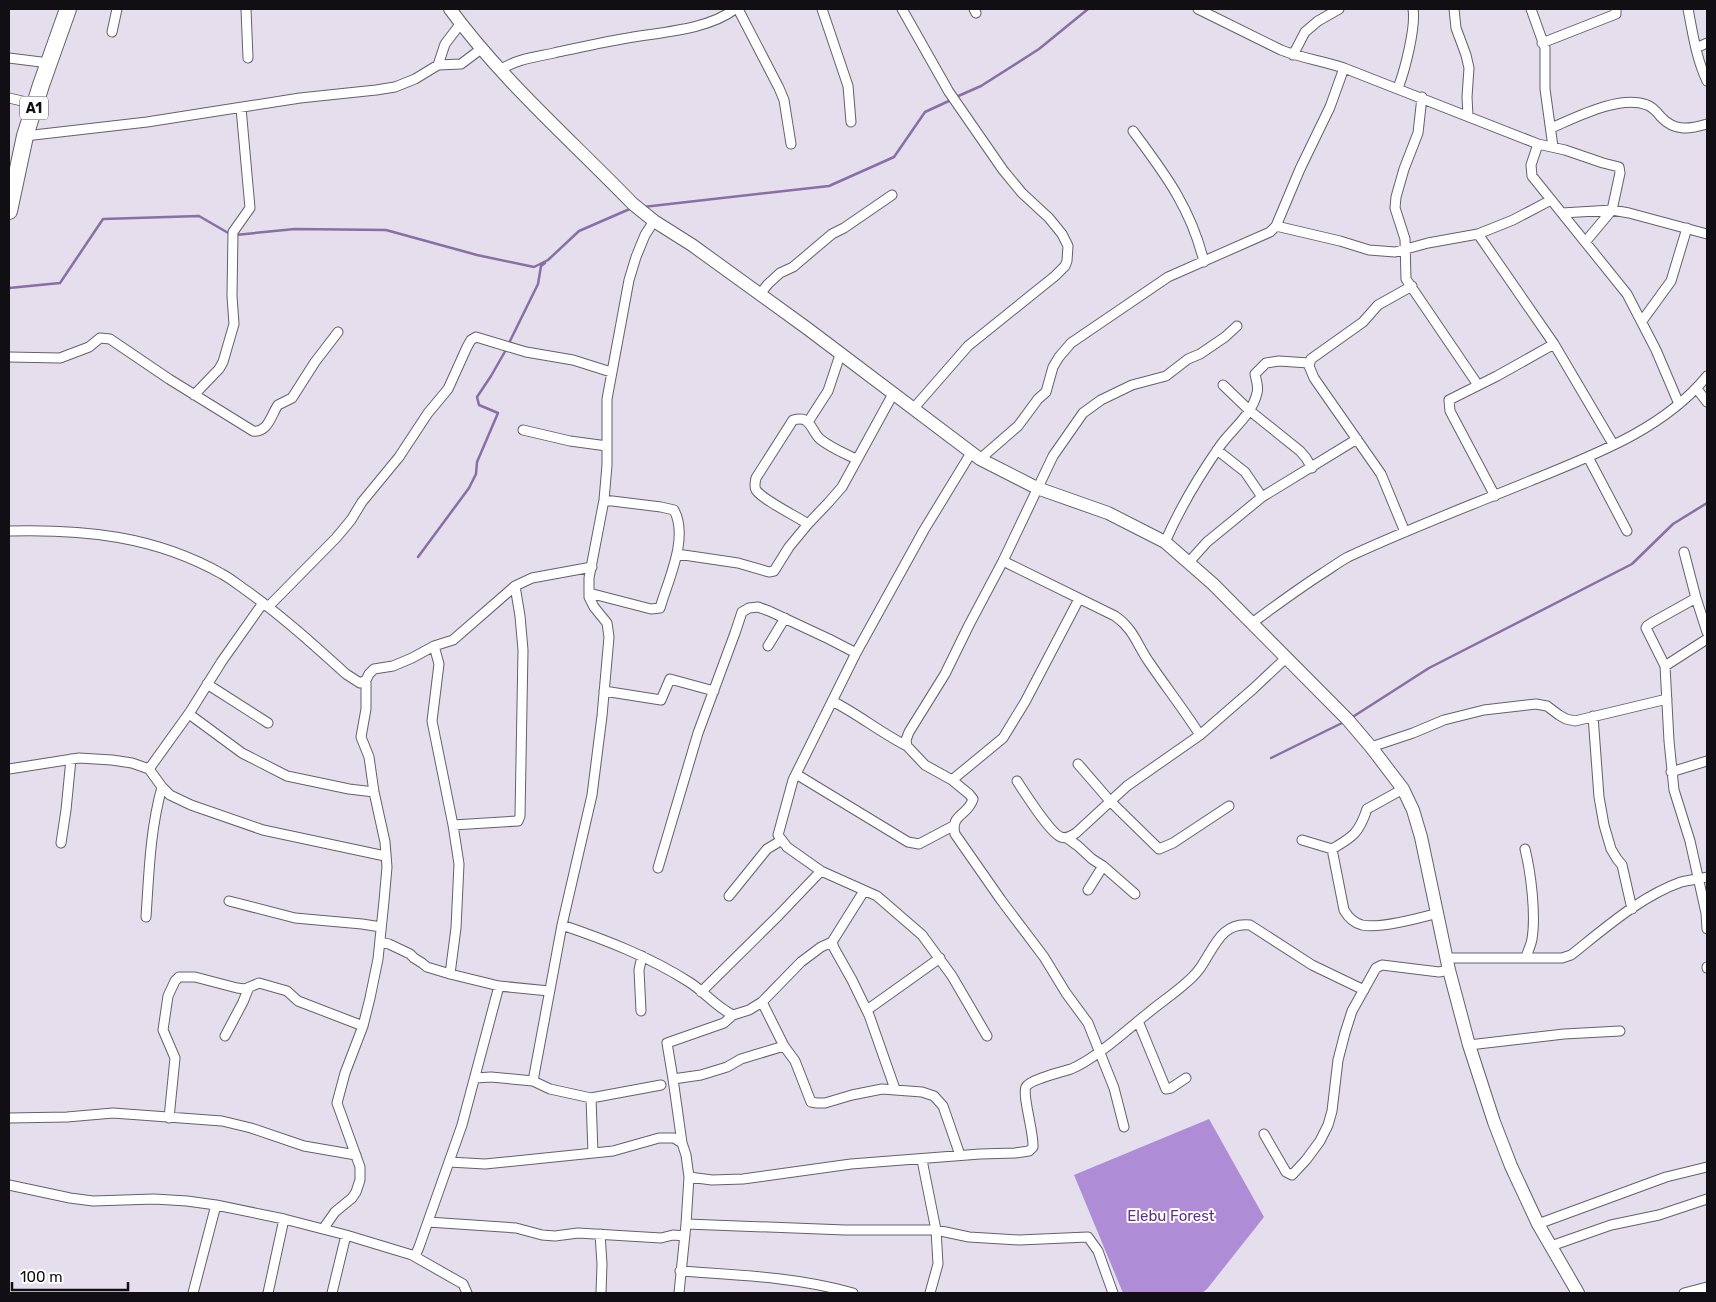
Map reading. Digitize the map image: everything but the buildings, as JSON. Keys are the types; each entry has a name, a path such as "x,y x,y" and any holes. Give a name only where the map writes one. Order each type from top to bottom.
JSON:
{"highway":[{"name":"A1","path":"9,211 25,136 68,9"}],"main road":[{"path":"450,9 500,70 633,204 654,221 692,245 760,294 976,456 1037,488 1108,513 1165,542 1213,584 1348,720 1403,789 1413,810 1421,837 1448,964 1469,1045 1494,1122 1538,1224 1578,1293"}],"street":[{"path":"112,32 117,9"},
{"path":"246,9 248,58"},
{"path":"500,70 508,64 532,58 702,24 736,9 784,100 791,144"},
{"path":"822,9 848,86 852,122"},
{"path":"902,9 949,92 1002,170 1022,193 1049,218 1062,234 1068,246 1065,266 968,346 913,408"},
{"path":"1198,9 1293,55 1321,60 1344,68 1538,144 1619,167 1620,173 1612,210 1586,242"},
{"path":"1293,55 1305,32 1318,21 1339,9"},
{"path":"1398,88 1405,71 1413,9"},
{"path":"1454,9 1456,28 1469,68 1468,116"},
{"path":"1531,9 1545,48 1545,89 1553,147"},
{"path":"1542,43 1616,14 1616,9"},
{"path":"1688,9 1701,68 1707,81"},
{"path":"438,65 445,44 460,23"},
{"path":"1696,48 1707,43"},
{"path":"25,136 147,122 300,98 336,93 359,93 395,87 415,79 438,65 461,64 481,49"},
{"path":"9,58 49,63"},
{"path":"987,1036 940,958 922,935 877,896 821,871 794,853 778,835 790,788 856,653 924,530 976,456 1018,426 1038,399 1046,392 1053,367 1071,343 1168,277 1270,232 1276,226 1300,169 1330,107 1344,68"},
{"path":"1422,97 1418,134 1404,169 1396,197 1396,208 1405,240 1406,279 1478,385"},
{"path":"9,98 35,104"},
{"path":"1550,128 1603,106 1637,103 1646,104 1651,107 1674,127 1684,129 1707,124"},
{"path":"194,395 220,369 234,324 232,296 233,236 250,208 241,108"},
{"path":"1133,131 1169,180 1184,206 1199,240 1204,262"},
{"path":"1538,144 1531,166 1532,176 1627,294 1642,321 1679,404"},
{"path":"760,294 780,273 793,267 832,234 844,228 892,195"},
{"path":"1276,226 1340,241 1368,250 1395,252 1428,243 1478,234 1513,220 1551,200"},
{"path":"1562,213 1612,210 1707,234"},
{"path":"533,1081 562,925 592,795 604,691 608,654 607,623 594,607 589,593 589,578 604,500 607,399 629,280 645,235 654,221"},
{"path":"1642,321 1671,281 1687,228"},
{"path":"1478,234 1554,344 1613,444"},
{"path":"1405,532 1381,474 1314,378 1309,363 1311,359 1363,322 1378,305 1412,286"},
{"path":"907,746 906,740 909,732 945,674 972,618 1026,516 1053,456 1083,413 1101,400 1132,386 1166,376 1188,359 1200,354 1225,337 1237,326"},
{"path":"9,357 60,358 89,347 100,338 110,338 194,395 253,431 259,432 263,430 274,415 278,405 292,398 315,362 338,332"},
{"path":"149,770 189,714 222,661 266,605 336,538 399,457 428,412 448,389 471,340 476,337 526,352 573,360 612,372"},
{"path":"1495,496 1449,408 1449,400 1554,344"},
{"path":"808,422 828,391 840,355"},
{"path":"1165,542 1190,493 1217,450 1249,410 1257,393 1255,374 1266,363 1279,360 1309,363"},
{"path":"1252,623 1346,558 1588,458 1651,425 1679,404 1707,376"},
{"path":"1223,385 1249,410 1300,451 1312,468"},
{"path":"1697,388 1707,402"},
{"path":"677,554 738,563 769,572 774,571 808,524 828,504 842,486 893,394"},
{"path":"808,524 762,496 755,489 754,484 793,420 799,418 808,422 820,439 856,460"},
{"path":"523,430 570,441 607,446"},
{"path":"1189,562 1207,542 1262,497 1357,439"},
{"path":"1217,450 1245,472 1262,497"},
{"path":"1588,458 1627,531"},
{"path":"589,593 657,610 660,608 677,554 679,525 674,510 604,500"},
{"path":"9,531 77,531 144,541 178,552 223,574 266,605 346,674 360,683 366,680"},
{"path":"1684,552 1707,632"},
{"path":"1003,561 1115,616 1127,624 1148,661 1176,698 1200,735"},
{"path":"323,1229 335,1212 352,1198 360,1180 360,1167 337,1103 344,1073 363,1026 378,959 387,867 385,842 374,792 369,757 360,737 366,709 366,680 374,669 393,666 434,646 452,640 515,586 532,578 592,567"},
{"path":"453,825 518,821 520,816 523,650 515,586"},
{"path":"1696,598 1647,626 1665,666 1671,772 1674,790 1703,878 1707,929"},
{"path":"952,780 1003,738 1025,702 1079,599"},
{"path":"658,868 698,733 742,612 749,608 758,607 785,618 856,653"},
{"path":"768,646 785,618"},
{"path":"1665,666 1707,639"},
{"path":"434,646 439,664 432,721 459,864 459,887 450,974"},
{"path":"1067,838 1076,833 1127,786 1200,735 1254,689 1286,658"},
{"path":"604,691 661,700 670,679 714,691"},
{"path":"208,684 268,723"},
{"path":"1371,747 1444,720 1484,710 1536,704 1547,706 1566,719 1575,720 1667,699"},
{"path":"796,774 908,842 919,844 953,826 955,821 971,805 973,799 952,780 925,765 907,746 832,701"},
{"path":"189,714 242,753 287,776 349,789 374,792"},
{"path":"1593,716 1599,797 1604,825 1611,849 1616,859 1622,865 1632,909"},
{"path":"9,769 71,759 112,760 132,763 149,770 162,788 170,795 191,805 263,830 385,856"},
{"path":"61,843 71,759"},
{"path":"1671,772 1707,761"},
{"path":"1078,764 1110,801 1159,849 1173,843 1229,806"},
{"path":"1017,781 1049,826 1060,837 1067,838 1078,846 1134,894"},
{"path":"146,917 151,842 162,788"},
{"path":"1302,840 1332,849 1348,840 1361,828 1367,809 1403,789"},
{"path":"953,826 955,834 1044,957 1066,993 1088,1023 1114,1088 1124,1127"},
{"path":"729,896 767,849 782,840"},
{"path":"1332,849 1344,910 1349,918 1362,925 1372,925 1414,919 1438,913"},
{"path":"1525,849 1531,874 1533,918 1532,939 1526,957"},
{"path":"1088,890 1103,866"},
{"path":"702,992 821,871"},
{"path":"1264,1134 1286,1172 1292,1175 1320,1141 1332,1111 1338,1060 1352,1011 1376,968 1382,965 1439,972 1448,964 1526,957 1562,958 1571,955 1632,909 1681,882 1703,878"},
{"path":"678,1293 685,1236 689,1177 667,1043 724,1023 733,1015 748,1010 762,1002 801,962 821,947 832,942 864,891"},
{"path":"229,902 294,918 381,927"},
{"path":"689,1177 712,1180 743,1180 851,1164 922,1160 960,1155 1015,1153 1029,1150 1033,1147 1034,1138 1024,1094 1026,1086 1032,1081 1053,1076 1075,1067 1138,1021 1187,982 1203,964 1214,944 1233,926 1241,924 1250,925 1312,965 1364,990"},
{"path":"562,925 601,938 642,956 690,983 723,1010 733,1015"},
{"path":"380,942 410,954 427,967 450,974 499,986 549,992"},
{"path":"832,942 867,1010 895,1089"},
{"path":"641,1011 639,970 642,956"},
{"path":"867,1010 940,958"},
{"path":"169,1118 175,1058 163,1030 168,996 179,977 187,976 245,989 259,983 287,991 298,1002 363,1026"},
{"path":"412,1256 416,1254 462,1125 499,986"},
{"path":"225,1036 249,987"},
{"path":"762,1002 784,1046 795,1061 811,1102 817,1104 825,1103 882,1089 922,1092 934,1096 943,1106 960,1155"},
{"path":"1138,1021 1166,1089 1171,1088 1186,1078"},
{"path":"1469,1045 1564,1034 1620,1031"},
{"path":"673,1079 701,1075 727,1067 741,1059 784,1046"},
{"path":"475,1078 491,1077 533,1081 550,1089 591,1098 661,1085"},
{"path":"591,1098 594,1153"},
{"path":"9,1118 67,1117 113,1113 222,1121 251,1128 304,1146 356,1155"},
{"path":"449,1162 485,1164 613,1151 659,1138 674,1138 682,1143"},
{"path":"922,1160 924,1179 936,1230 938,1264 930,1293"},
{"path":"1538,1224 1666,1177 1707,1167"},
{"path":"9,1185 93,1201 154,1199 216,1205 284,1219 346,1235 412,1256 463,1284 466,1293"},
{"path":"1551,1246 1611,1225 1659,1215 1707,1199"},
{"path":"194,1293 216,1205"},
{"path":"268,1293 284,1219"},
{"path":"428,1222 516,1228 542,1235 555,1236 578,1233 661,1238 673,1235 685,1236"},
{"path":"686,1224 835,1230 936,1230 969,1237 1011,1239 1088,1237 1098,1251 1113,1293"},
{"path":"600,1234 601,1293"},
{"path":"332,1293 346,1235"},
{"path":"680,1272 752,1276 801,1282 853,1293"},
{"path":"1684,1293 1707,1287"}],"green space":[{"name":"Elebu Forest","path":"1209,1119 1264,1217 1202,1293 1123,1293 1074,1175"}],"waterway":[{"path":"956,97 981,86 1039,49 1088,9"},
{"path":"643,207 829,186 894,157 925,112 951,100"},
{"path":"235,235 295,229 386,230 477,255 534,267 548,260 579,231 632,208"},
{"path":"9,288 60,283 103,219 199,216 230,234"},
{"path":"509,343 538,284 541,266 545,263"},
{"path":"418,557 469,488 476,474 477,462 498,413 479,405 477,397 507,348"},
{"path":"1351,718 1429,668 1632,564 1673,524 1707,503"},
{"path":"1271,758 1344,722"}]}
